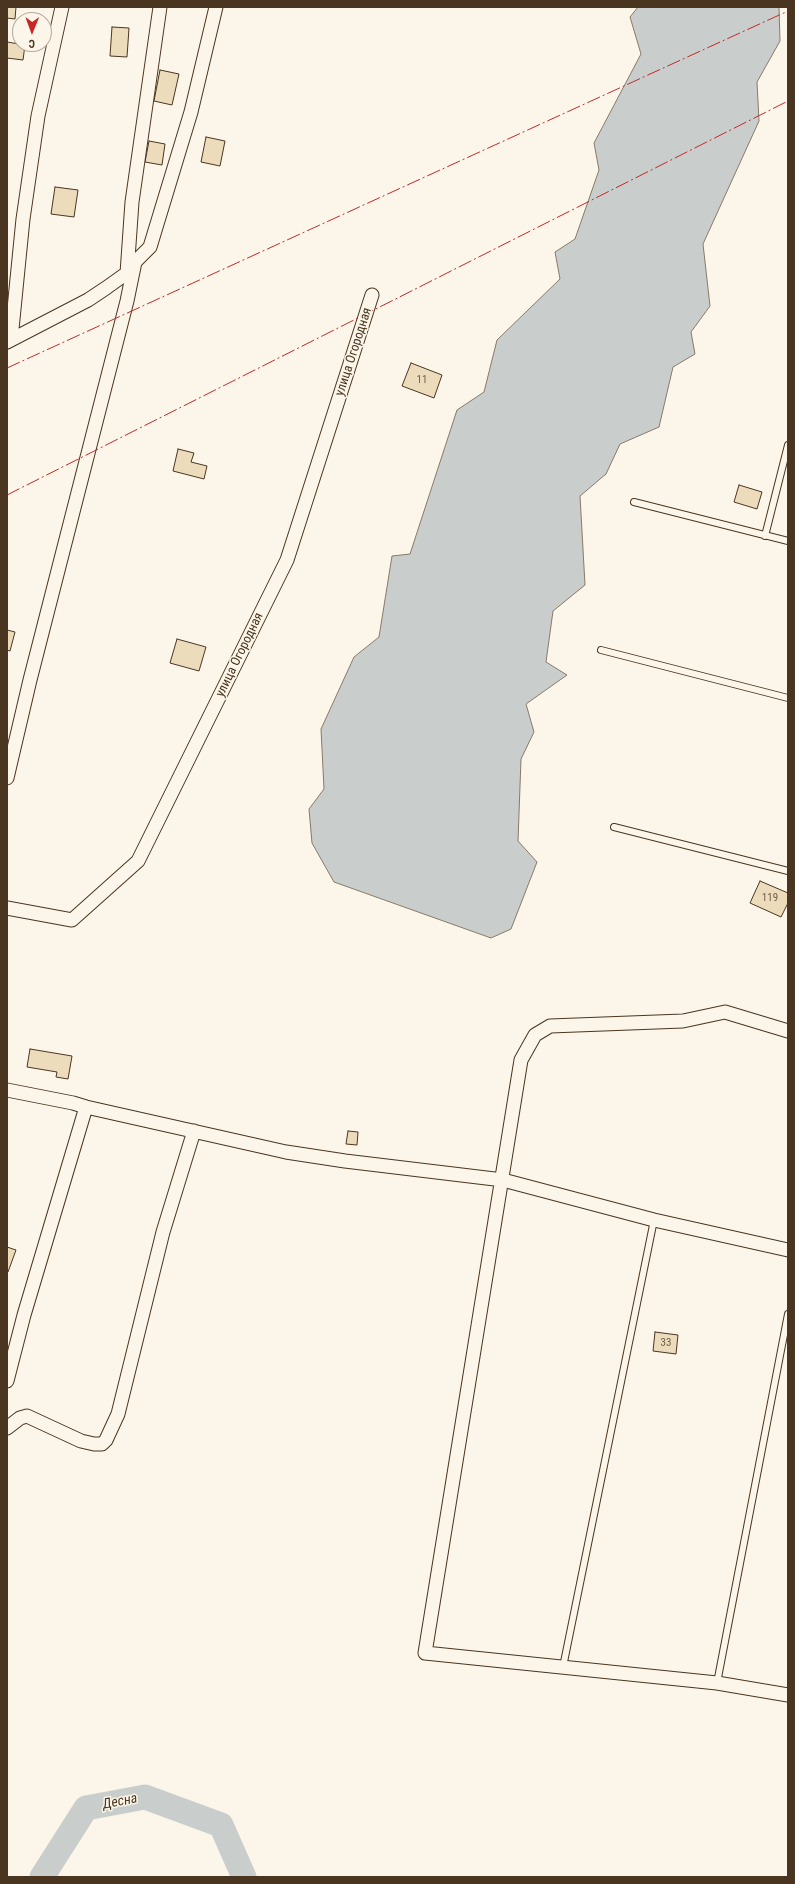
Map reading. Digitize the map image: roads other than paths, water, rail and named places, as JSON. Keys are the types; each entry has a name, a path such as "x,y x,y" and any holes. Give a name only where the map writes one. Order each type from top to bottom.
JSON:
{"street":[{"path":"9,340 23,219 36,131 62,7"},
{"path":"7,778 30,680 127,302 131,268 132,202 160,7"},
{"path":"9,340 88,300 131,268 150,247 191,112 216,7"},
{"name":"улица Огородная","path":"7,908 72,920 138,861 288,560 372,295"},
{"path":"788,1031 725,1012 683,1020 550,1026 535,1035 521,1060 503,1180 425,1653 717,1683 788,1695"},
{"path":"7,1090 73,1103 286,1152 345,1162 503,1180 654,1220 788,1250"},
{"path":"7,1381 24,1315 86,1107"},
{"path":"7,1428 20,1418 27,1416 81,1441 102,1444 106,1440 118,1414 163,1232 194,1131"}],"lane":[{"path":"765,536 788,445"},
{"path":"634,502 788,541"},
{"path":"601,650 788,698"},
{"path":"614,827 788,871"},
{"path":"563,1667 654,1220"},
{"path":"717,1683 788,1314"}],"waterway":[{"name":"Десна","path":"42,1877 86,1808 145,1797 221,1825 244,1877"}]}
